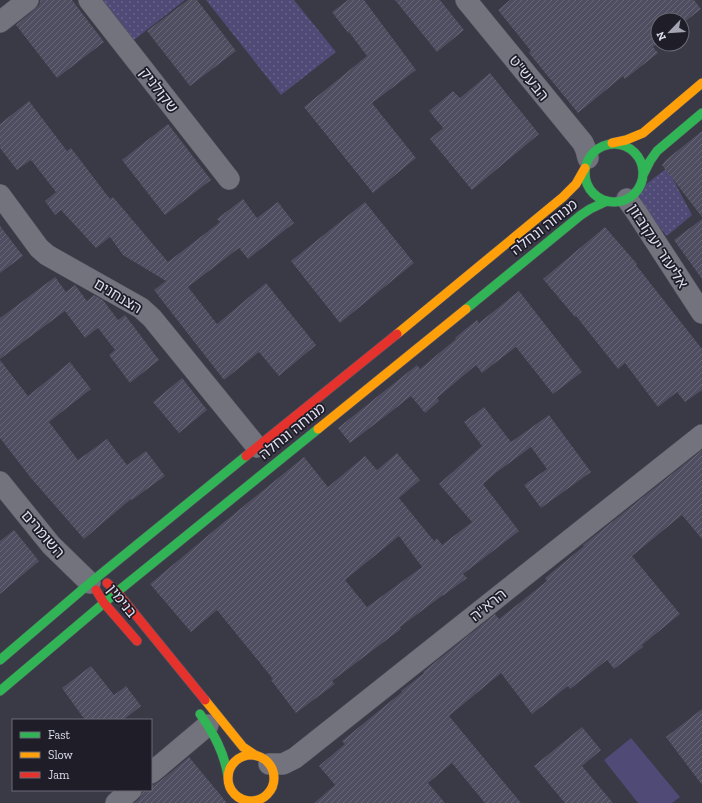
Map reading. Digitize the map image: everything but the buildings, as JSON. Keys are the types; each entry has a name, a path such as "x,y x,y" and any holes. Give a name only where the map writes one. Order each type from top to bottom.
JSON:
{"street":[{"path":"0,22 28,0"},
{"name":"שקולניק","path":"89,0 229,179"},
{"name":"הבעש\"ט","path":"466,0 583,143 586,150 586,163"},
{"path":"702,83 643,133 626,140 603,145 594,150 586,163 585,177 587,185 592,193 599,198 617,200 634,195 643,181 644,173 650,161 657,151 702,113"},
{"path":"612,143 622,144 631,148 638,155 644,173"},
{"name":"מנוחה ונחלה","path":"0,660 90,583 364,361 563,197 576,185 586,163"},
{"name":"הצנחנים","path":"0,195 39,248 47,255 142,308 152,318 257,447"},
{"name":"מנוחה ונחלה","path":"0,691 104,602 580,215 590,209 617,200"},
{"name":"אליעזר יעקובזון","path":"617,200 638,213 702,313"},
{"name":"הרא\"ה","path":"266,766 283,764 295,758 702,435"},
{"name":"השומרים","path":"0,482 51,545 90,583"},
{"name":"בנימין","path":"145,650 104,602 90,583 98,581 104,582 117,592 243,747 266,766"},
{"path":"152,772 202,717 224,754 229,783 235,795 250,802 263,798 272,786 266,766"},
{"path":"228,776 234,762 247,755 266,766 279,796"},
{"path":"116,803 130,791"}],"shaded area":[{"path":"103,0 185,0 134,40"},
{"path":"206,0 294,0 336,52 281,95"},
{"path":"667,168 692,215 667,236 632,195"},
{"path":"631,738 680,797 672,803 638,803 604,760"}],"traffic: fast":[{"path":"644,173 657,151 702,113"},
{"path":"608,144 620,144 630,148 639,157 643,167 643,173 643,179 635,194 620,202 608,202 598,198 589,189 585,179 585,167 589,157 598,148 608,144"},
{"path":"466,309 581,215 607,201"},
{"path":"0,691 117,592 318,429"},
{"path":"0,660 90,583 246,456"},
{"path":"200,714 218,744 224,759 228,776"}],"traffic: slow":[{"path":"612,143 626,140 643,133 702,83"},
{"path":"397,334 563,197 576,184 585,168"},
{"path":"318,429 466,309"},
{"path":"205,700 243,747 255,755"},
{"path":"251,755 264,759 270,765 274,778 270,791 264,797 251,801 238,797 232,791 228,778 232,765 238,759 251,755"}],"traffic: jam":[{"path":"246,456 397,334"},
{"path":"107,583 117,592 205,700"},
{"path":"96,590 104,603 137,641"}]}
